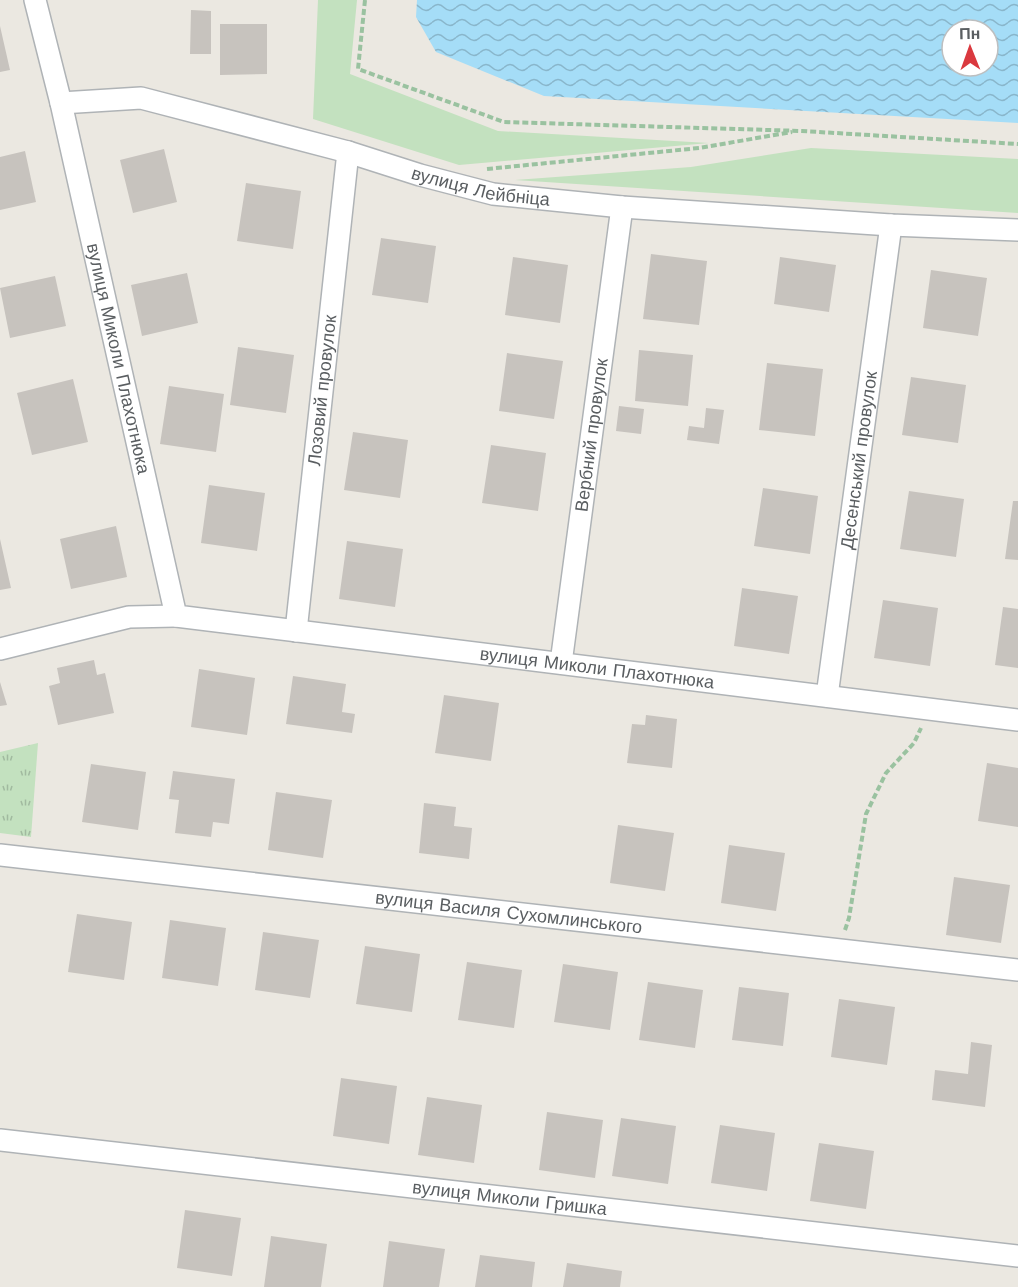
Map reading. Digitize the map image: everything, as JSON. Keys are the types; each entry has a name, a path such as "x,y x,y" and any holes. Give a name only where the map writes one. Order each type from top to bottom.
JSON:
{"street":[{"path":"35,0 61,104"},
{"name":"вулиця Лейбніца","path":"61,104 141,98 348,152 420,175 493,194 622,207 891,225 1018,230"},
{"name":"вулиця Миколи Плахотнюка","path":"61,104 176,616"},
{"name":"Лозовий провулок","path":"296,631 348,152"},
{"name":"Вербний провулок","path":"561,663 622,207"},
{"name":"Десенський провулок","path":"826,696 891,225"},
{"name":"вулиця Миколи Плахотнюка","path":"0,649 129,617 176,616 1018,720"},
{"name":"вулиця Василя Сухомлинського","path":"0,855 1018,970"},
{"name":"вулиця Миколи Гришка","path":"0,1140 1018,1256"}],"path":[{"path":"365,0 358,69 504,122 802,131 1018,144"},
{"path":"478,170 699,148 802,131"},
{"path":"837,950 849,918 866,814 886,773 914,743 930,709"}],"green space":[{"path":"318,0 357,0 350,74 498,131 709,143 459,165 313,119"},
{"path":"811,148 1018,159 1018,213 515,180 691,167"},
{"path":"38,743 31,837 0,833 0,752"}],"water":[{"path":"417,0 1018,0 1018,123 544,96 436,52 416,17"}],"building":[{"path":"191,10 211,11 211,54 190,54"},
{"path":"220,24 267,24 267,74 220,75"},
{"path":"0,26 10,70 0,72"},
{"path":"164,149 177,202 133,213 120,160"},
{"path":"25,151 36,202 0,210 0,157"},
{"path":"246,183 301,191 293,249 237,241"},
{"path":"381,238 436,246 428,303 372,295"},
{"path":"651,254 707,261 699,325 643,319"},
{"path":"513,257 568,265 560,323 505,315"},
{"path":"780,257 836,265 829,312 774,304"},
{"path":"931,270 987,278 978,336 923,328"},
{"path":"187,273 198,323 142,336 131,285"},
{"path":"55,276 66,326 10,338 0,288"},
{"path":"238,347 294,355 286,413 230,405"},
{"path":"639,350 693,355 688,406 635,401"},
{"path":"507,353 563,361 554,419 499,411"},
{"path":"767,363 823,369 815,436 759,430"},
{"path":"911,377 966,385 958,443 902,435"},
{"path":"73,379 88,442 32,455 17,393"},
{"path":"169,386 224,394 216,452 160,444"},
{"path":"619,406 644,409 641,434 616,431"},
{"path":"706,408 724,410 719,444 687,440 689,426 704,428"},
{"path":"353,432 408,440 400,498 344,490"},
{"path":"491,445 546,453 538,511 482,503"},
{"path":"209,485 265,493 257,551 201,543"},
{"path":"763,488 818,496 810,554 754,546"},
{"path":"909,491 964,499 956,557 900,549"},
{"path":"1013,501 1018,501 1018,560 1005,559"},
{"path":"116,526 127,577 71,589 60,539"},
{"path":"0,539 11,588 0,590"},
{"path":"347,541 403,549 395,607 339,599"},
{"path":"742,588 798,596 789,654 734,646"},
{"path":"883,600 938,608 930,666 874,658"},
{"path":"1003,607 1018,609 1018,668 995,665"},
{"path":"94,660 97,675 105,673 114,713 58,725 49,686 60,683 57,668"},
{"path":"199,669 255,678 247,735 191,727"},
{"path":"293,676 346,684 342,712 355,714 352,733 286,724"},
{"path":"0,682 7,705 0,706"},
{"path":"444,695 499,703 491,761 435,753"},
{"path":"646,715 677,719 672,768 627,763 632,724 645,725"},
{"path":"987,763 1018,768 1018,827 978,821"},
{"path":"91,764 146,772 138,830 82,822"},
{"path":"173,771 235,779 229,824 213,822 211,837 175,833 179,800 169,799"},
{"path":"276,792 332,800 323,858 268,850"},
{"path":"424,803 456,807 454,826 472,828 469,859 419,853"},
{"path":"618,825 674,833 665,891 610,883"},
{"path":"729,845 785,853 776,911 721,903"},
{"path":"954,877 1010,885 1001,943 946,935"},
{"path":"77,914 132,922 124,980 68,972"},
{"path":"170,920 226,928 218,986 162,978"},
{"path":"263,932 319,940 310,998 255,990"},
{"path":"365,946 420,954 412,1012 356,1004"},
{"path":"467,962 522,970 514,1028 458,1020"},
{"path":"563,964 618,972 610,1030 554,1022"},
{"path":"648,982 703,990 695,1048 639,1040"},
{"path":"739,987 789,993 783,1046 732,1040"},
{"path":"839,999 895,1007 887,1065 831,1057"},
{"path":"971,1042 992,1045 985,1107 932,1100 935,1070 968,1074"},
{"path":"341,1078 397,1086 389,1144 333,1136"},
{"path":"427,1097 482,1105 474,1163 418,1155"},
{"path":"547,1112 603,1120 595,1178 539,1170"},
{"path":"621,1118 676,1126 668,1184 612,1176"},
{"path":"720,1125 775,1133 767,1191 711,1183"},
{"path":"819,1143 874,1151 866,1209 810,1201"},
{"path":"185,1210 241,1218 232,1276 177,1268"},
{"path":"271,1236 327,1244 321,1287 264,1287"},
{"path":"389,1241 445,1249 439,1287 383,1287"},
{"path":"480,1255 535,1262 532,1287 475,1287"},
{"path":"567,1263 622,1271 620,1287 563,1287"}]}
